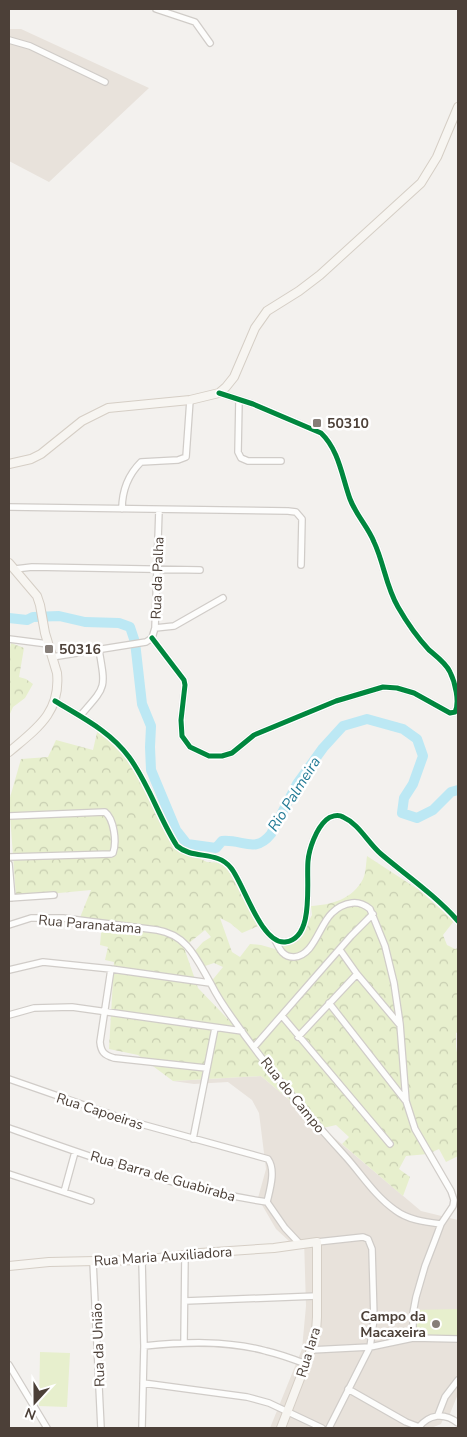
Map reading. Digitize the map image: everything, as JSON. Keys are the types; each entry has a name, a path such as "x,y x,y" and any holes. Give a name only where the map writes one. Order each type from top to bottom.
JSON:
{"street":[{"path":"156,9 195,22 210,43"},
{"path":"9,40 30,46 105,82"},
{"path":"9,464 31,459 41,454 82,422 108,408 190,400 218,393 226,387 234,378 255,328 267,311 320,275 421,183 437,157 458,107"},
{"path":"152,638 184,680 185,695 181,720 182,736 190,747 209,756 222,756 232,753 254,735 328,704 383,687 406,690 422,696 450,713 456,710 455,690 449,670 420,639 389,590 384,567 374,540 351,502 337,458 326,437 299,424 218,393"},
{"path":"122,509 122,498 126,484 141,462 186,458 190,400"},
{"path":"239,400 238,452 241,458 248,461 281,461"},
{"path":"9,507 288,510 296,512 302,519 300,565"},
{"name":"Rua da Palha","path":"99,650 146,642 152,638 155,628 159,510"},
{"path":"9,563 37,596 42,614 42,623 58,673 55,701 49,715 41,725 9,752"},
{"path":"15,570 32,566 200,570"},
{"path":"155,628 174,626 223,598"},
{"path":"9,638 48,644"},
{"path":"52,657 99,650 104,684 100,694 80,716"},
{"path":"55,701 111,738 129,756 177,846 183,851 219,858 231,868 258,920 275,940 284,955 298,956 305,952 323,924 338,907 355,903 366,905 373,914 385,946 394,983 400,1024 406,1101 415,1129 451,1191 454,1200 451,1211 441,1224 425,1266 416,1297 413,1338"},
{"path":"9,816 100,810 110,816 112,821 114,848 114,852 110,854 9,857"},
{"path":"275,940 284,942 291,940 301,932 305,923 307,906 308,858 322,825 331,817 336,816 343,816 355,826 380,853 431,895 458,921"},
{"path":"9,864 10,898 54,895"},
{"path":"254,1047 340,950 350,936 373,914"},
{"name":"Rua Paranatama","path":"9,925 31,918 63,918 157,930 172,934"},
{"name":"Rua do Campo","path":"172,934 182,940 193,954 242,1031 297,1102 386,1202 406,1216 441,1224"},
{"path":"340,950 357,974 400,1024"},
{"path":"9,970 43,962 111,969 210,983"},
{"path":"111,969 100,1049 107,1056 206,1068"},
{"path":"298,1037 357,974"},
{"path":"329,1003 406,1101"},
{"path":"9,1015 34,1008 51,1006 72,1007 242,1031"},
{"path":"282,1016 390,1144"},
{"path":"193,1139 215,1028"},
{"name":"Rua Capoeiras","path":"9,1079 130,1121 268,1159 271,1164 271,1182 267,1202"},
{"name":"Rua Barra de Guabiraba","path":"9,1128 75,1152 175,1183 235,1198 267,1202"},
{"path":"64,1192 75,1152"},
{"path":"9,1174 91,1201"},
{"path":"267,1202 285,1228 300,1244"},
{"path":"317,1242 363,1237 371,1243 374,1320 370,1347 329,1428"},
{"name":"Rua Maria Auxiliadora","path":"9,1266 49,1262 142,1260 274,1248 317,1242"},
{"name":"Rua Iara","path":"281,1428 306,1364 316,1332 318,1317 317,1242"},
{"path":"184,1256 184,1343"},
{"path":"142,1260 144,1346 142,1428"},
{"name":"Rua da União","path":"93,1262 101,1428"},
{"path":"185,1301 317,1296"},
{"path":"311,1350 370,1347 413,1338 458,1339"},
{"path":"144,1346 184,1343 245,1346 265,1350 306,1364"},
{"path":"9,1365 47,1428"},
{"path":"438,1415 445,1398 458,1380"},
{"path":"143,1383 247,1397 269,1403 322,1428"},
{"path":"348,1389 418,1428 432,1416 438,1415 447,1416 458,1422"}],"shaded area":[{"path":"9,29 21,29 149,88 49,182 9,161"},
{"path":"261,1076 421,1211 458,1220 458,1394 449,1416 444,1417 441,1424 431,1428 270,1428 302,1349 306,1306 304,1239 289,1241 276,1229 258,1198 266,1169 259,1113 252,1100 228,1082 194,1084 173,1081"}],"green space":[{"path":"11,643 24,648 19,677 33,684 25,698 13,707 9,716 9,652"},
{"path":"98,728 127,754 183,851 207,862 226,863 258,926 242,933 230,923 220,918 232,952 240,957 250,944 275,949 298,941 312,915 311,906 341,900 359,886 365,874 367,856 419,890 454,921 443,935 447,945 455,949 458,948 458,1032 456,1033 456,1047 458,1058 458,1156 446,1162 439,1149 428,1154 406,1156 399,1169 410,1177 403,1196 342,1144 349,1137 336,1125 323,1128 261,1076 173,1081 138,1055 109,1049 114,962 105,960 108,947 100,945 102,923 79,920 91,890 16,897 9,801 21,759 48,757 56,740 93,750","holes":["205,930 211,937 203,942 193,953 202,967 214,963 223,967 210,983 248,1040 198,988 181,939 189,943"]},
{"name":"Campo da Macaxeira","path":"458,1309 458,1339 414,1338 414,1310"},
{"path":"40,1352 70,1353 67,1407 39,1406"}],"waterway":[{"name":"Rio Palmeira","path":"9,618 27,620 33,617 59,616 85,622 119,623 130,627 135,642 142,704 151,726 151,770 176,830 187,844 216,848 222,841 254,844 265,840 271,834 297,784 323,748 343,726 367,719 403,729 417,739 423,756 413,784 404,798 402,813 417,818 433,810 451,792 458,790"}],"cycle path":[{"path":"152,638 184,680 181,720 182,736 190,747 209,756 222,756 232,753 254,735 336,701 383,687 397,688 414,693 450,713 455,712 457,703 456,692 450,672 416,634 394,599 377,550 350,499 336,456 327,440 321,433 253,404 219,393"},
{"path":"55,701 95,725 121,748 136,767 177,846 190,853 212,857 225,862 236,876 261,924 268,934 276,940 285,942 295,939 301,931 307,908 308,861 311,845 322,824 330,817 336,816 341,816 354,824 376,850 430,894 458,921"}],"place":[{"name":"50310","path":"317,423"},
{"name":"50316","path":"49,649"},
{"name":"Campo da Macaxeira","path":"436,1324"}]}
